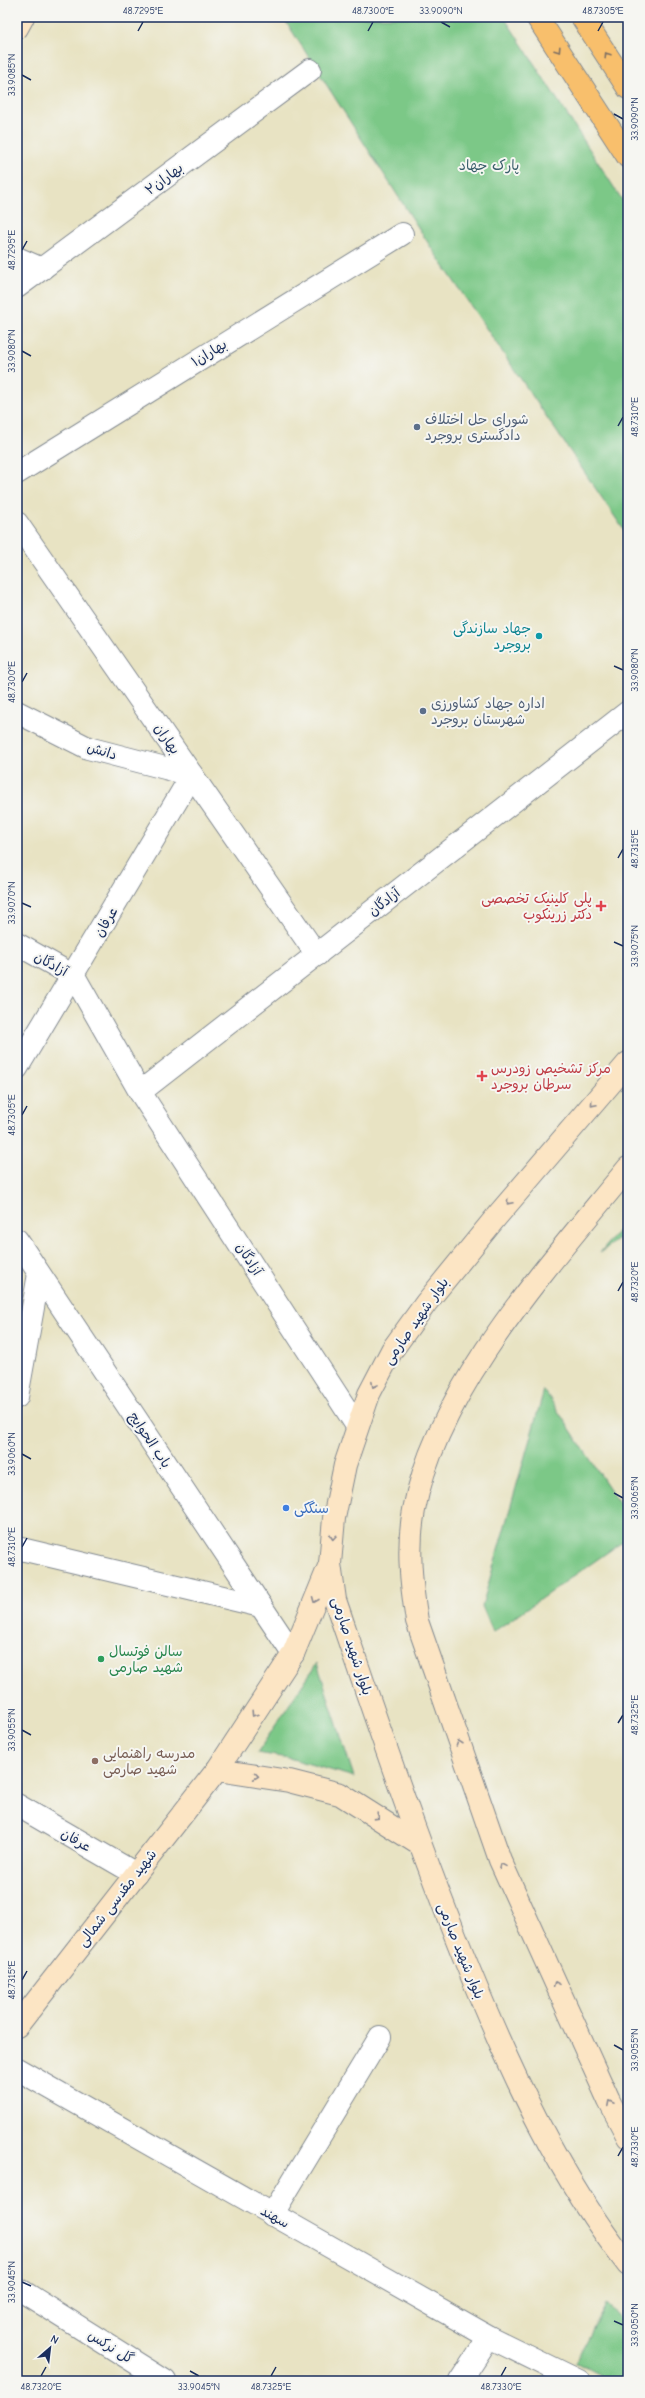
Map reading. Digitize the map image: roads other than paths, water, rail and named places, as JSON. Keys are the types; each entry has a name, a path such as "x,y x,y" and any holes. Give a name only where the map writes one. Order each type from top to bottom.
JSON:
{"main road":[{"path":"17,28 22,17"},
{"path":"537,17 628,157"},
{"path":"582,17 628,88"},
{"name":"بلوار شهید صارمی","path":"628,1063 426,1303 392,1350 369,1394 345,1465 334,1518 330,1564 335,1600 419,1844 492,2026 548,2145 595,2222 628,2265"},
{"path":"628,1168 540,1276 482,1357 450,1411 429,1457 414,1510 410,1581 416,1621 500,1860 609,2100 628,2137"},
{"name":"شهید مقدسی شمالی","path":"17,2026 217,1770 293,1654 330,1564"},
{"path":"217,1770 289,1781 340,1794 419,1844"}],"street":[{"name":"بهاران۲","path":"17,287 310,70"},
{"name":"بهاران۱","path":"17,473 402,234"},
{"path":"17,258 42,269"},
{"name":"بهاران","path":"17,523 317,955"},
{"name":"دانش","path":"17,712 88,748 192,775"},
{"name":"آزادگان","path":"140,1092 628,712"},
{"name":"عرفان","path":"17,1068 74,976 192,775"},
{"name":"آزادگان","path":"17,944 74,976 140,1092 357,1426"},
{"name":"باب الحوایج","path":"17,1240 293,1654"},
{"path":"17,1397 40,1274"},
{"path":"17,1548 261,1606"},
{"name":"عرفان","path":"17,1805 136,1874"},
{"path":"272,2215 380,2037"},
{"name":"سهند","path":"17,2069 489,2337 579,2381"},
{"name":"گل نرکس","path":"17,2288 157,2378"},
{"path":"460,2381 489,2337"}],"place":[{"name":"شورای حل اختلاف دادگستری بروجرد","path":"417,427"},
{"name":"جهاد سازندگی بروجرد","path":"539,636"},
{"name":"اداره جهاد کشاورزی شهرستان بروجرد","path":"423,711"},
{"name":"پلی کلینیک تخصصی دکتر زرینکوب","path":"601,906"},
{"name":"مرکز تشخیص زودرس سرطان بروجرد","path":"482,1076"},
{"name":"سنگکی","path":"286,1508"},
{"name":"سالن فوتسال شهید صارمی","path":"101,1659"},
{"name":"مدرسه راهنمایی شهید صارمی","path":"95,1761"}],"park label":[{"name":"پارک جهاد","path":"489,165"}]}
